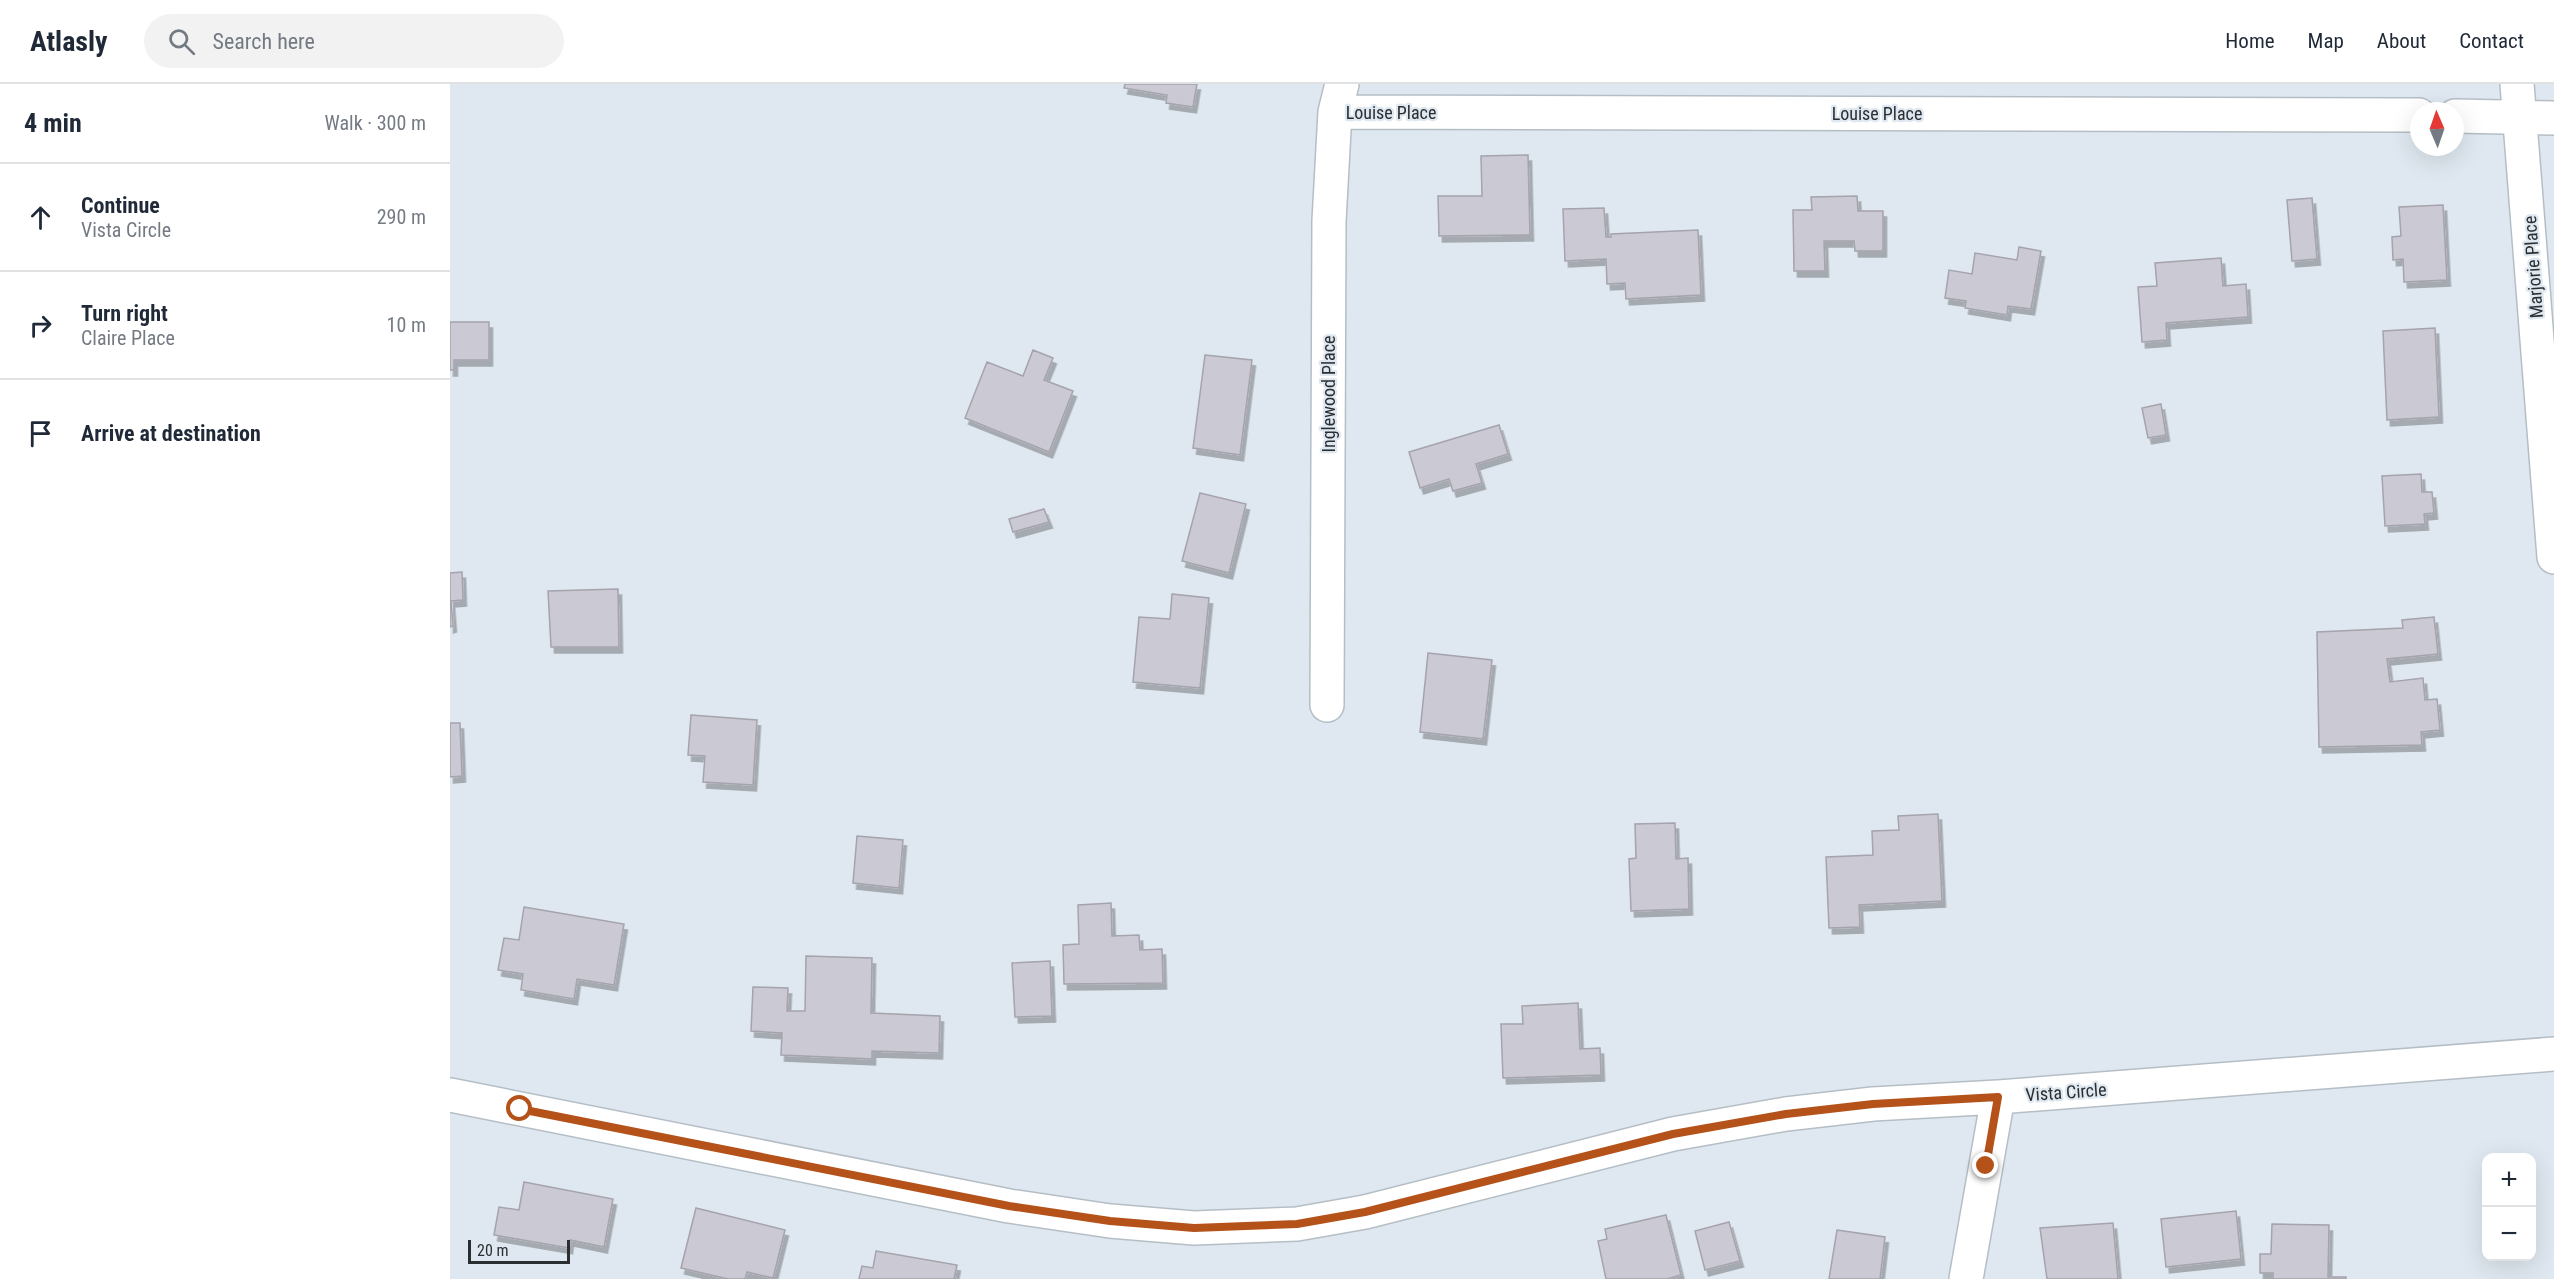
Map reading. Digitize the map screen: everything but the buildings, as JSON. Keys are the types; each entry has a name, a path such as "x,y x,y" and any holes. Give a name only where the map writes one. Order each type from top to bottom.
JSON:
{"street":[{"name":"Marjorie Place","path":"2517,84 2522,118 2554,557"},
{"name":"Louise Place","path":"1339,98 2410,115"},
{"name":"Inglewood Place","path":"1327,705 1329,221 1339,98"},
{"path":"2464,116 2554,118"},
{"name":"Vista Circle","path":"450,1095 1009,1206 1110,1221 1194,1228 1297,1224 1365,1212 1673,1134 1786,1114 1873,1104 1998,1097 2554,1054"},
{"path":"1966,1279 1998,1097"}],"route":[{"path":"520,1109 1009,1206 1110,1221 1194,1228 1297,1224 1365,1212 1673,1134 1786,1114 1873,1104 1998,1097 1986,1166"}]}
